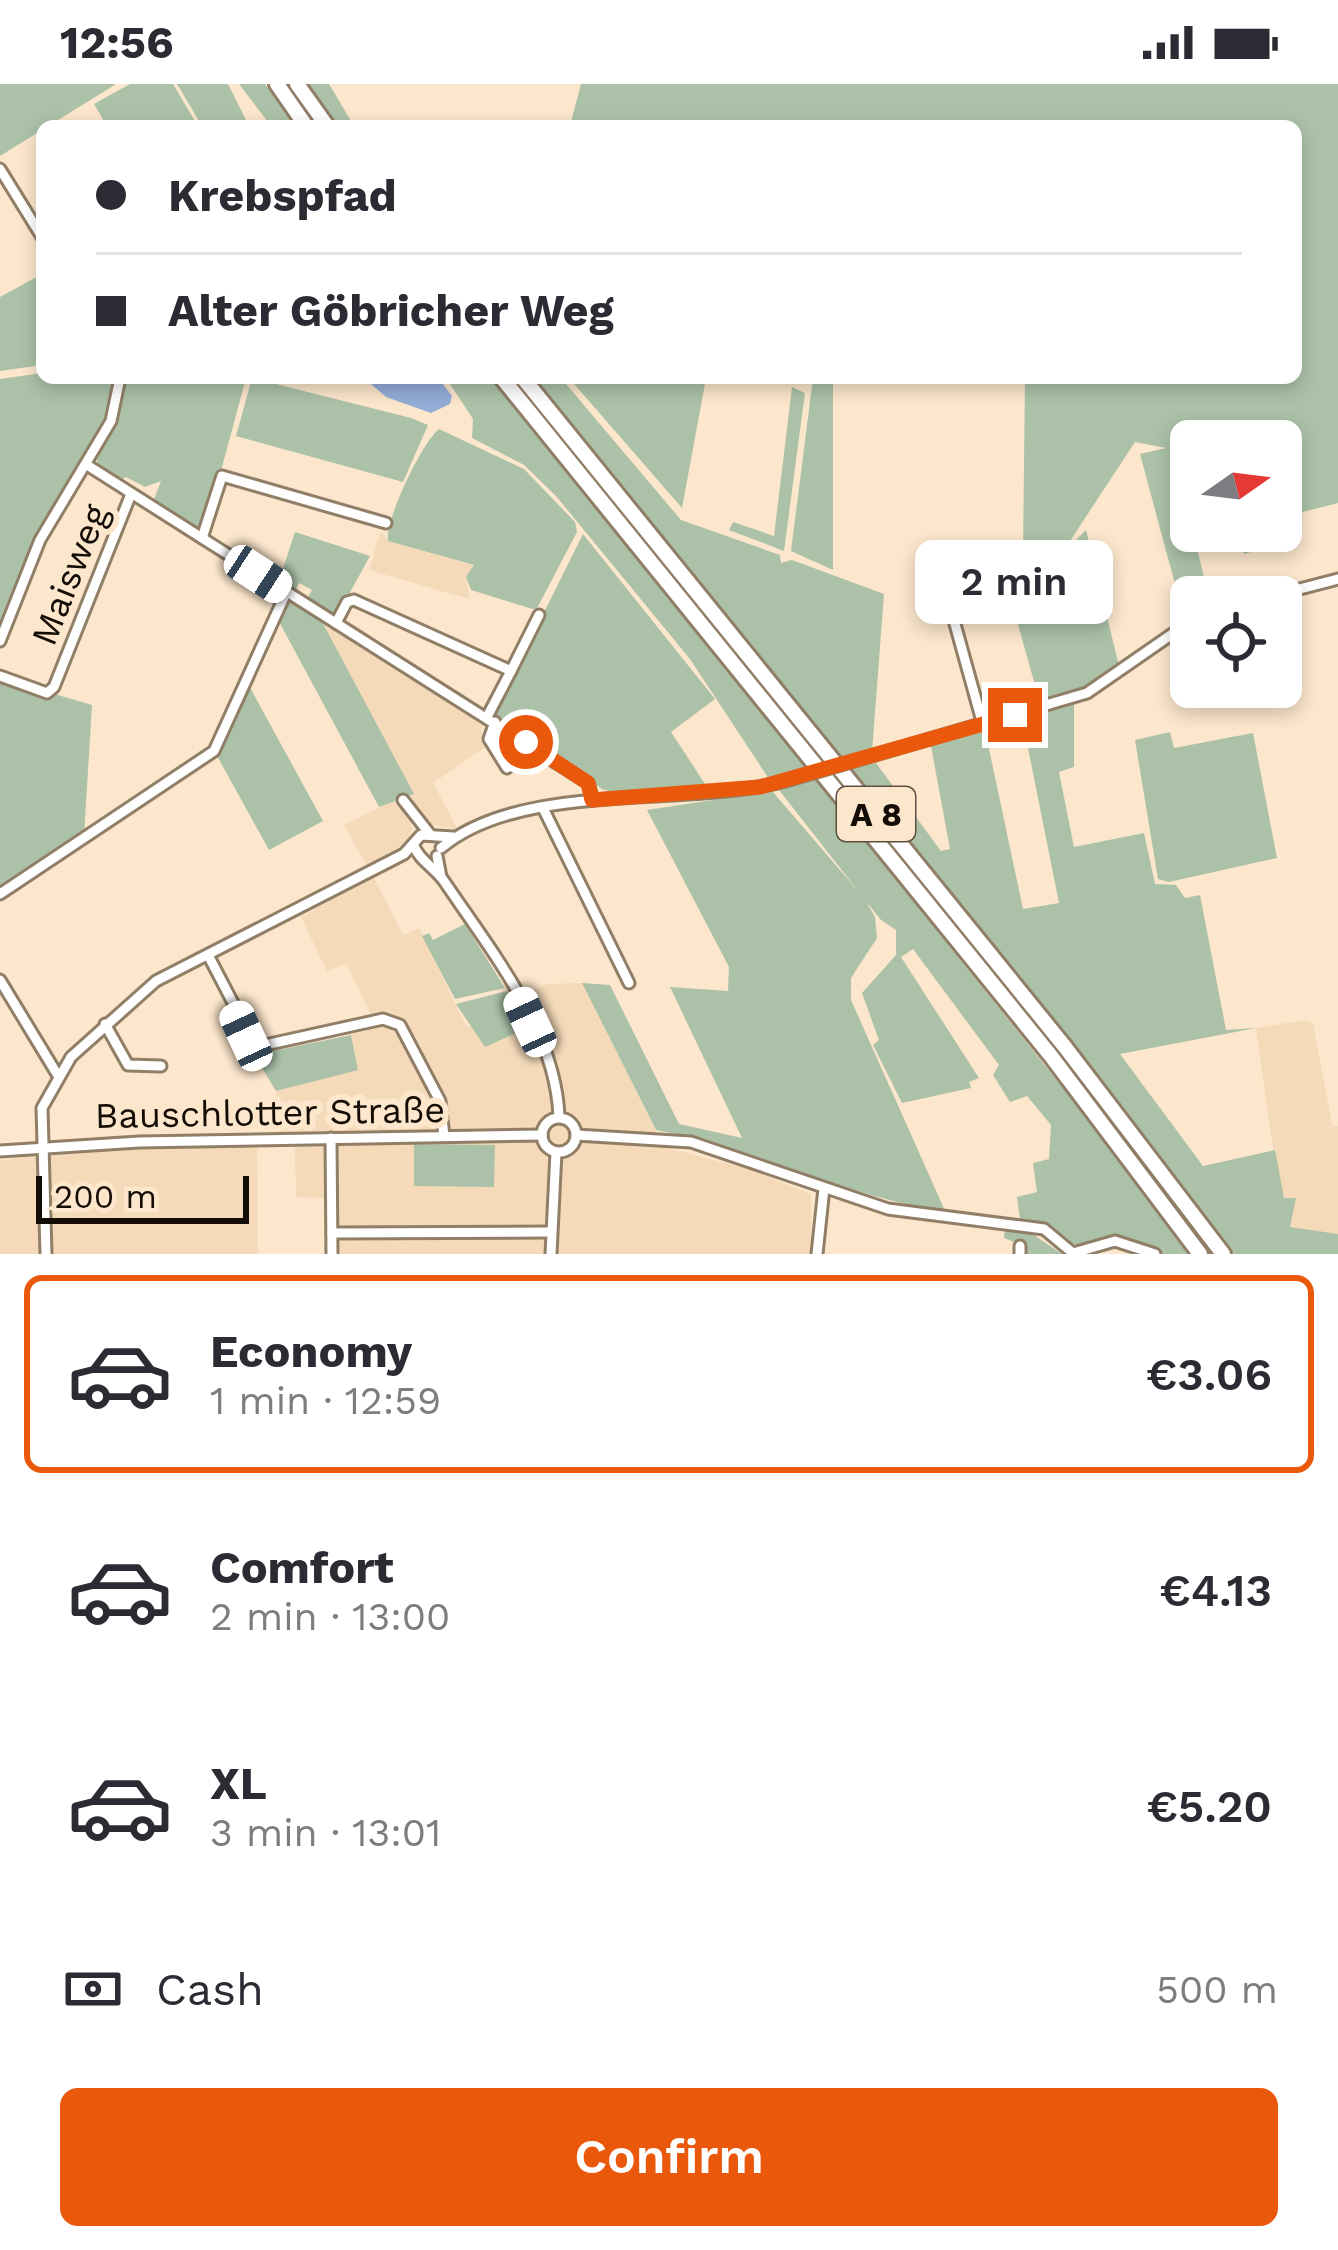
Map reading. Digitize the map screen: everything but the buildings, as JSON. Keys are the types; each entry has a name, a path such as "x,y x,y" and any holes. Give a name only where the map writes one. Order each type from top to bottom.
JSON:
{"highway":[{"path":"277,84 303,120"},
{"path":"297,84 323,120"},
{"name":"A 8","path":"507,384 1037,1038 1200,1254"},
{"name":"A 8","path":"528,384 1065,1047 1223,1254"}],"street":[{"path":"0,169 36,227"},
{"path":"0,640 40,540 118,406 120,384"},
{"path":"87,465 588,783 592,800"},
{"path":"202,538 222,476 386,523"},
{"name":"Maisweg","path":"0,676 47,693 54,687 131,494"},
{"path":"942,577 983,725"},
{"path":"1302,588 1338,579"},
{"path":"0,894 214,751 286,593"},
{"path":"336,623 346,602 354,600 511,670"},
{"path":"507,768 489,739 491,720 539,615"},
{"path":"46,1254 43,1101 57,1074 155,981 416,850 453,837 543,808 744,790 789,780 1094,690 1170,636"},
{"path":"403,800 436,843 441,877"},
{"path":"543,808 629,983"},
{"path":"417,823 416,850 441,877 514,988 550,1065 559,1118"},
{"path":"416,850 436,843"},
{"path":"208,956 256,1047 383,1019 400,1025 440,1101 444,1136"},
{"path":"0,980 57,1074"},
{"path":"105,1024 128,1065 161,1066"},
{"path":"551,1254 556,1151 542,1135 546,1123 559,1118 572,1124 576,1135 570,1148 556,1151"},
{"name":"Bauschlotter Straße","path":"0,1151 41,1146 542,1135"},
{"path":"576,1135 678,1139 908,1213 1036,1227 1057,1235 1074,1253 1115,1241 1155,1254"},
{"path":"331,1138 332,1254"},
{"path":"818,1254 824,1188"},
{"path":"332,1233 551,1232"}],"shaded area":[{"path":"381,531 388,541 475,566 466,577 469,599 369,570"},
{"path":"319,616 486,719 481,730 488,745 433,783 458,830 431,824 409,795 413,793"},
{"path":"396,799 413,828 404,848 367,866 344,825"},
{"path":"373,876 403,935 419,928 466,1026 475,1028 485,1047 539,1023 524,993 549,984 582,983 664,1147 751,1170 811,1194 812,1254 327,1254 328,1198 296,1197 295,1147 276,1134 276,1091 357,1070 351,1035 377,1028 347,964 327,971 301,917"},
{"path":"1305,1020 1313,1023 1332,1125 1338,1126 1338,1234 1290,1228 1295,1198 1284,1199 1274,1156 1256,1028"},
{"path":"257,1144 258,1254 0,1254 0,1161 53,1152"}],"green space":[{"path":"0,84 116,84 58,120 36,120 36,134 0,156"},
{"path":"130,84 173,84 194,120 103,120 94,104"},
{"path":"177,84 228,84 246,120 198,120"},
{"path":"239,84 265,84 290,120 266,120"},
{"path":"308,84 329,84 350,120 334,120"},
{"path":"581,84 1338,84 1338,503 1302,512 1302,420 1170,420 1170,552 1198,552 1204,576 1173,576 1140,454 1166,448 1135,442 1070,541 1023,555 1025,384 1302,384 1302,120 572,120"},
{"path":"36,277 36,366 0,371 0,297"},
{"path":"36,374 36,384 115,384 116,403 49,518 0,632 0,379"},
{"path":"122,384 244,384 211,508 198,528 153,502 161,481 145,487 126,477 118,482 97,466"},
{"path":"250,384 276,384 428,425 403,482 236,436"},
{"path":"450,384 495,384 807,769 769,779 690,659 556,496 524,465 472,438 473,419"},
{"path":"539,384 566,384 681,520 780,555 781,563 792,560 884,594 872,752 843,759"},
{"path":"574,384 705,384 682,508"},
{"path":"812,384 833,384 833,570 791,551"},
{"path":"792,387 805,393 784,551 729,530 733,522 774,536"},
{"path":"439,429 524,469 575,522 577,532 536,610 471,590 466,577 474,565 388,541 406,482"},
{"path":"1086,530 1119,666 1084,691 1040,703 1005,578 968,587 964,574 1067,549"},
{"path":"295,532 370,556 337,616 306,601 312,590 299,583 294,594 278,584"},
{"path":"583,534 715,699 671,732 707,787 619,794 602,789 492,717"},
{"path":"292,601 319,616 414,794 379,807 276,616"},
{"path":"0,678 92,705 84,836 0,890"},
{"path":"248,684 323,821 269,850 216,754"},
{"path":"1074,704 1074,767 1059,772 1074,847 1144,833 1155,884 1176,885 1185,898 1200,895 1226,1030 1256,1028 1120,1054 1203,1166 1275,1150 1284,1198 1296,1198 1290,1227 1338,1234 1338,1254 1234,1254 851,768 876,763 941,851 950,849 931,746 985,730 1023,909 1059,903 1022,718"},
{"path":"1170,732 1174,748 1253,733 1277,858 1169,882 1158,879 1135,740"},
{"path":"815,779 1072,1099 1188,1254 1161,1254 1123,1238 1071,1245 1044,1224 1020,1220 1017,1197 1037,1192 1033,1163 1049,1159 1051,1125 1027,1096 1010,1102 993,1075 999,1065 913,949 901,957 979,1078 969,1082 971,1088 902,1103 873,1045 879,1040 862,993 896,955 896,930 880,919 779,790"},
{"path":"772,791 865,899 875,917 877,938 851,978 851,1000 946,1213 656,1130 582,983 610,985 679,1124 742,1138 670,987 728,991 729,967 647,810"},
{"path":"465,924 505,988 455,999 422,936 429,933 433,940"},
{"path":"507,991 525,1029 485,1047 456,1004"},
{"path":"351,1035 358,1070 276,1091 254,1055"},
{"path":"414,1144 495,1145 494,1187 414,1186"},
{"path":"1005,1230 1034,1235 1062,1254 1022,1254 1022,1245 1004,1238"}],"water":[{"path":"371,384 443,384 452,396 450,404 431,413 386,397"}],"route":[{"path":"526,742 588,783 592,800 629,799 772,785 1015,715"}]}
